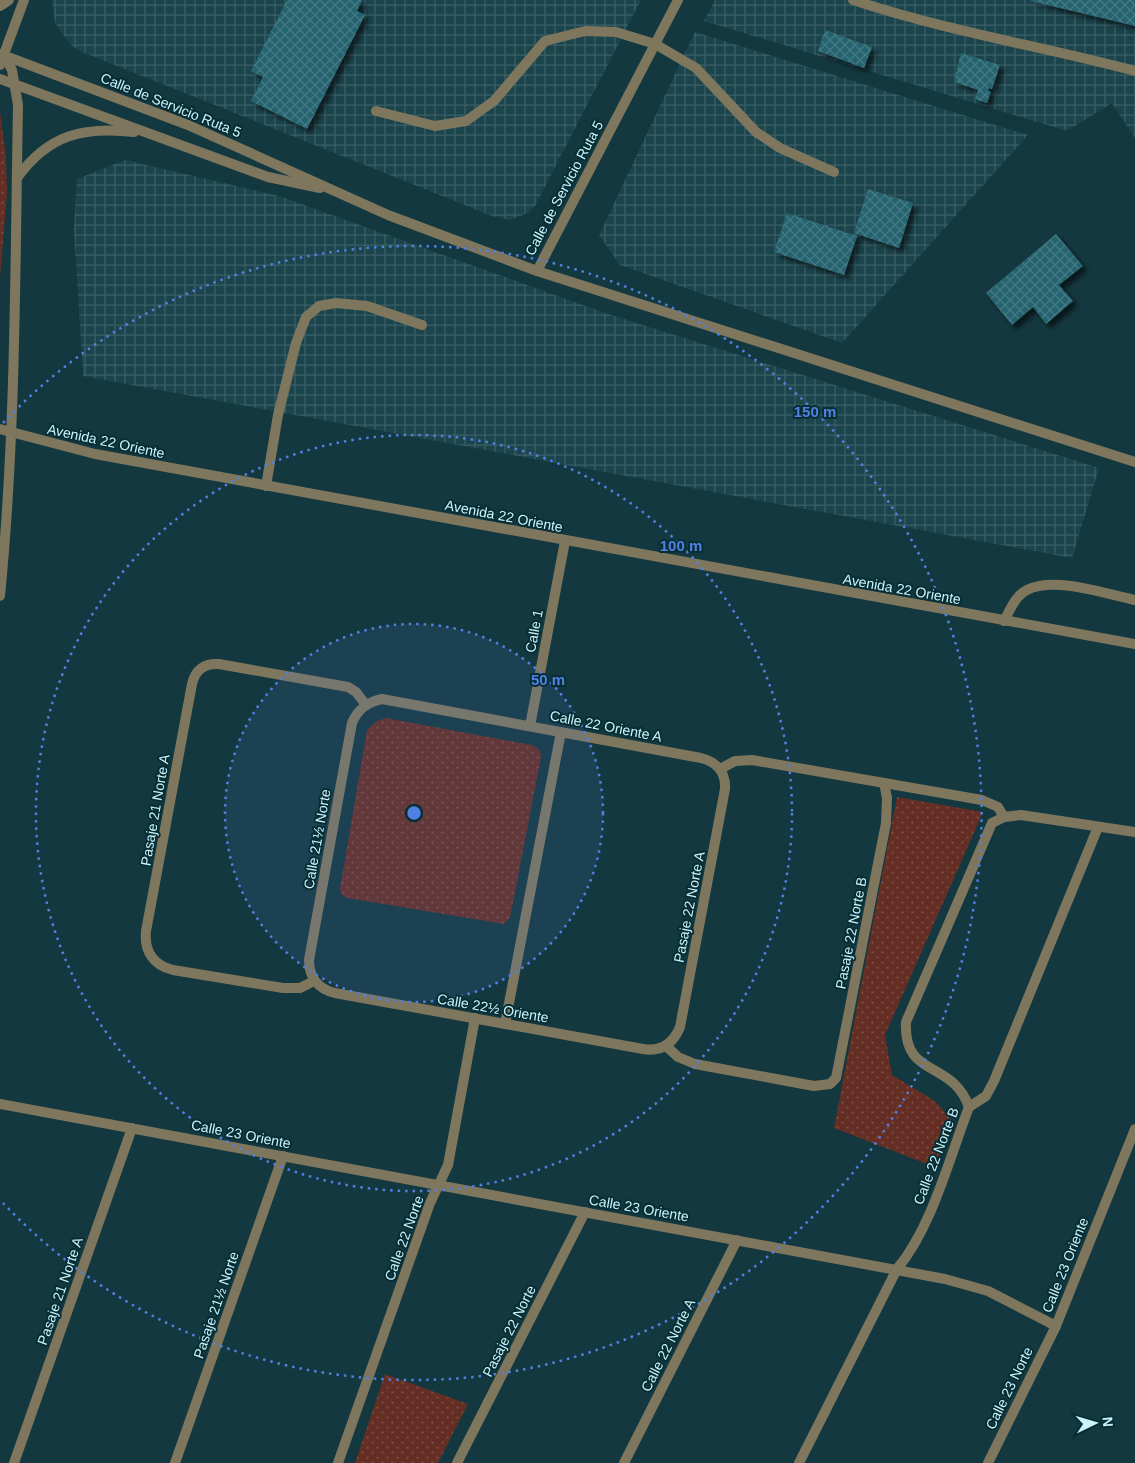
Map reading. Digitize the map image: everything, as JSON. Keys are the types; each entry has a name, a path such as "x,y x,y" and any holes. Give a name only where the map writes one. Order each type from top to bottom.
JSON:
{"street":[{"path":"0,6 9,0"},
{"path":"0,65 2,55 24,0"},
{"name":"Calle de Servicio Ruta 5","path":"2,55 188,125 275,163 328,190 448,239 537,271 678,0"},
{"path":"853,0 945,28 1004,42 1064,52 1135,71"},
{"path":"376,112 435,126 466,121 494,101 545,41 585,31 616,32 655,44 696,68 756,132 780,148 834,172"},
{"path":"0,596 12,433 18,105 16,85 2,55"},
{"name":"Calle de Servicio Ruta 5","path":"0,79 268,177 328,190"},
{"path":"17,178 34,157 55,142 68,136 94,130 148,133"},
{"path":"537,271 1135,462"},
{"path":"266,486 278,415 296,343 306,317 319,306 336,303 367,306 422,326"},
{"name":"Avenida 22 Oriente","path":"0,429 94,454 565,542 1135,644"},
{"name":"Calle 1","path":"530,726 565,542"},
{"path":"1004,621 1014,601 1026,590 1050,583 1135,600"},
{"name":"Pasaje 21 Norte A","path":"314,981 300,988 284,988 165,968 151,957 145,940 146,930 192,684 200,669 212,664 219,664 348,687 356,692 366,705"},
{"name":"Calle 22 Oriente A","path":"366,705 374,701 391,700 701,758 715,764 720,769"},
{"name":"Calle 21½ Norte","path":"314,981 309,968 309,960 352,723 355,716 366,705"},
{"path":"505,1024 561,732"},
{"path":"720,769 735,761 752,760 982,800 998,807 1004,817"},
{"name":"Pasaje 22 Norte A","path":"666,1046 677,1035 682,1018 725,789 725,782 720,769"},
{"name":"Pasaje 22 Norte B","path":"666,1046 678,1057 695,1064 822,1087 830,1084 836,1078 840,1070 886,823 887,798 884,783"},
{"path":"969,1107 964,1093 949,1078 913,1058 905,1040 906,1022 992,823 1004,817 1021,815 1135,832"},
{"name":"Calle 22 Norte B","path":"798,1463 897,1269 912,1252 969,1107 986,1096 994,1081 1098,827"},
{"name":"Calle 22½ Oriente","path":"314,981 327,991 505,1024 643,1049 659,1049 666,1046"},
{"name":"Calle 22 Norte","path":"338,1463 430,1203 448,1165 476,1018"},
{"name":"Calle 23 Oriente","path":"0,1104 945,1279 988,1291 1056,1326 1135,1129"},
{"name":"Pasaje 21 Norte A","path":"14,1463 132,1128"},
{"name":"Pasaje 21½ Norte","path":"175,1463 283,1156"},
{"name":"Pasaje 22 Norte","path":"457,1463 585,1212"},
{"name":"Calle 22 Norte A","path":"624,1463 737,1240"},
{"name":"Calle 23 Norte","path":"988,1463 1056,1326"}],"shaded area":[{"path":"52,0 641,0 535,206 528,213 510,220 492,216 82,52 73,47 60,31 55,22"},
{"path":"715,0 1135,0 1135,138 1112,103 1067,131 704,21"},
{"path":"695,32 1028,135 842,343 620,265 599,235"},
{"path":"0,112 6,158 7,193 0,277"},
{"path":"125,160 279,196 608,314 1099,468 1072,558 83,376 74,229 77,179"},
{"path":"386,718 532,745 540,750 541,757 510,918 504,924 347,898 342,895 340,889 367,730 377,721"},
{"path":"897,797 983,812 885,1035 892,1075 935,1101 955,1124 935,1167 834,1128"},
{"path":"385,1374 468,1404 438,1463 355,1463"}],"building":[{"path":"287,0 362,0 357,11 365,15 307,129 251,101 263,77 251,71"},
{"path":"1135,0 1135,26 1031,1"},
{"path":"825,30 872,47 864,68 818,51"},
{"path":"961,53 1000,65 992,89 989,88 988,91 991,92 987,103 975,99 978,90 954,82"},
{"path":"868,189 913,203 899,248 854,233"},
{"path":"787,213 857,236 844,275 774,252"},
{"path":"1056,234 1083,266 1059,285 1073,301 1046,324 1033,307 1012,325 986,293"}]}
